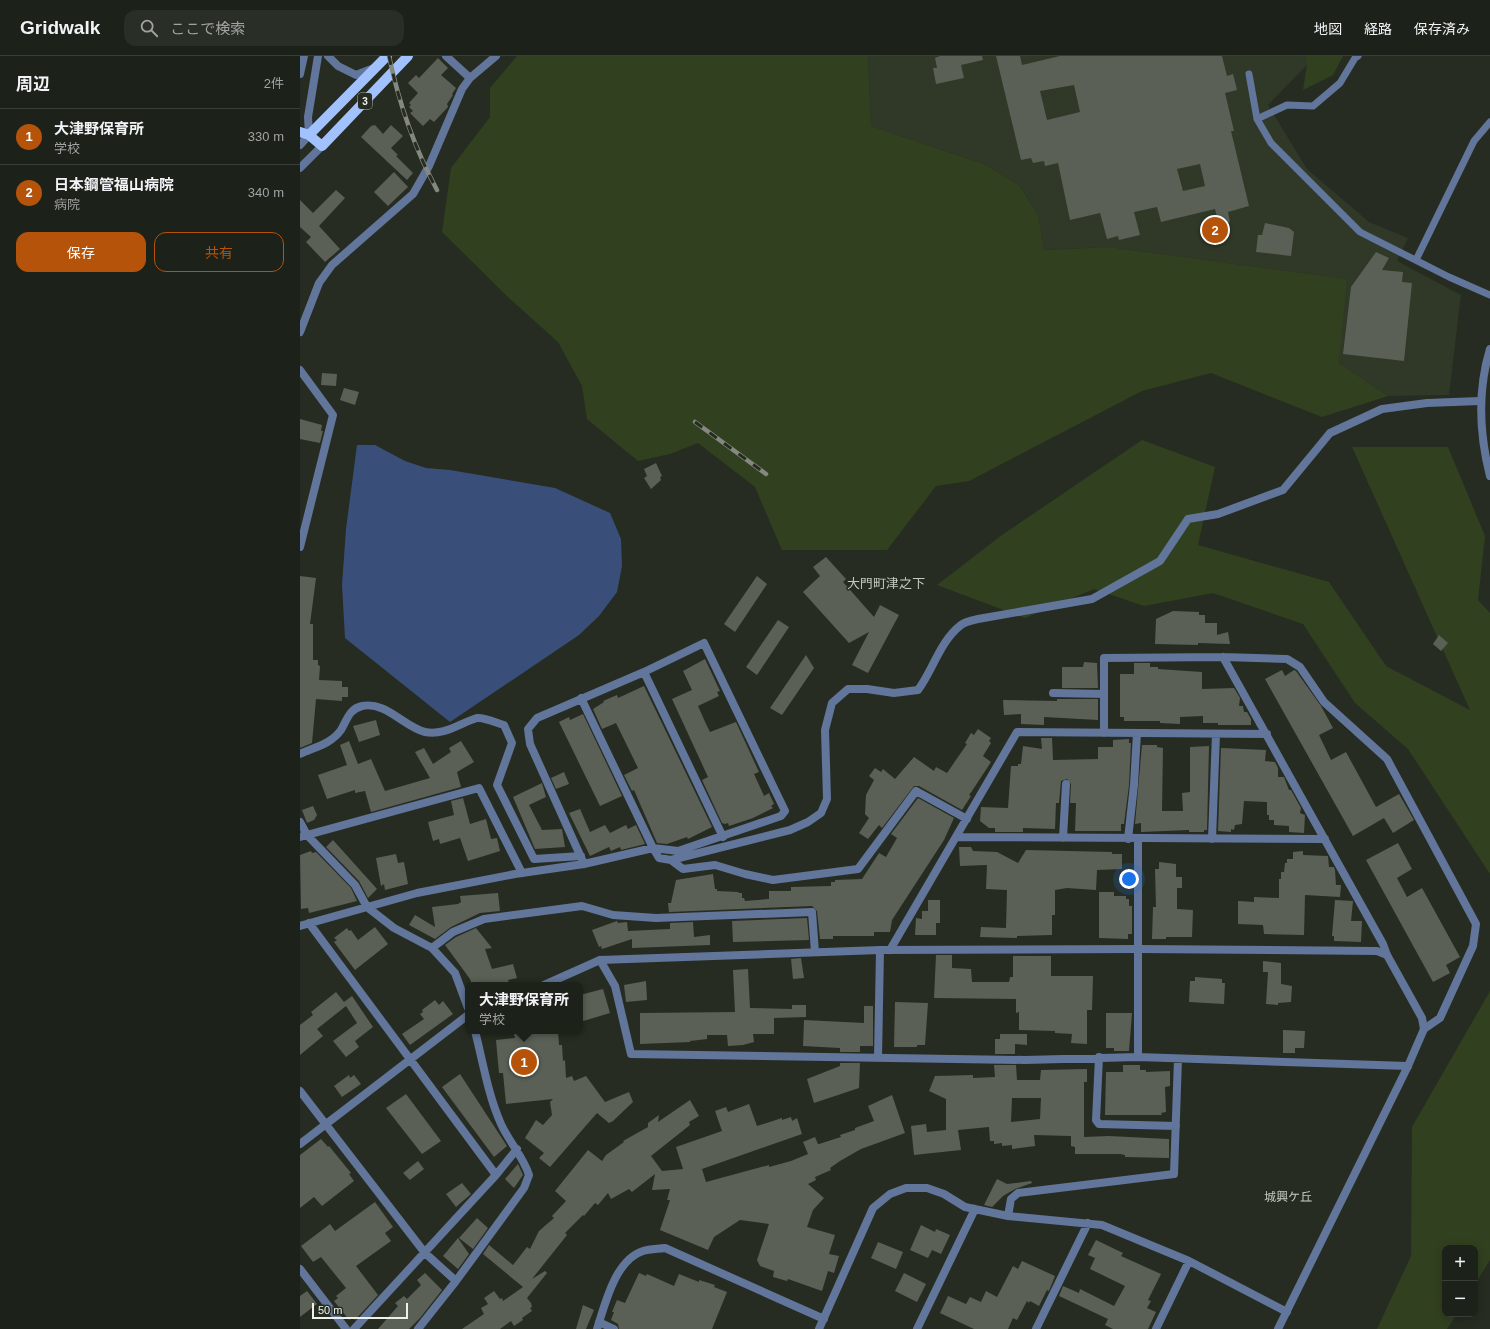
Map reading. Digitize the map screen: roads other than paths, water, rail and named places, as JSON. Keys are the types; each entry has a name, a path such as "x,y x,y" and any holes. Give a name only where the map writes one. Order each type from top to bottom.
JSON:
{"main road":[{"name":"3","path":"305,134 387,56"},
{"name":"3","path":"322,146 408,56"},
{"path":"305,134 322,146"}],"street":[{"path":"300,74 304,56"},
{"path":"300,145 305,134 318,56"},
{"path":"328,56 338,66 356,75 377,66"},
{"path":"446,56 470,78"},
{"path":"300,332 319,283 332,265 413,194 429,166 462,88 470,78 496,56"},
{"path":"300,168 322,146"},
{"path":"1490,349 1485,366 1480,401 1480,425 1483,450 1490,476"},
{"path":"300,370 333,414 300,547"},
{"path":"581,698 659,858 671,860 790,830 808,822 821,813 827,799 825,730 832,703 848,689 867,689 894,693 918,690 927,678 945,642 961,624 978,619 1092,599 1160,561 1188,519 1218,514 1283,490 1330,433 1382,409 1427,403 1480,401"},
{"path":"300,926 417,893 582,860 653,848 678,851 781,816 785,811 704,643 644,672 537,718 528,730 530,744 582,860"},
{"path":"1223,657 1383,944 1387,955 1422,1018 1424,1029"},
{"path":"1104,733 1104,658 1223,657 1287,659 1300,667 1324,702 1387,759 1476,924 1472,946 1440,1018 1424,1029 1408,1066 1278,1329"},
{"path":"644,672 723,836"},
{"path":"1053,693 1104,694"},
{"path":"300,754 331,741 341,729 348,714 360,706 375,705 425,732 441,732 461,726 479,718 504,725 512,743 498,784 534,859 582,860"},
{"path":"890,950 1017,732 1267,734"},
{"path":"1128,839 1134,785 1137,733"},
{"path":"1212,839 1216,734"},
{"path":"1063,838 1066,784"},
{"path":"303,836 479,788 522,873"},
{"path":"671,860 683,869 715,865 745,874 773,880 849,871 858,869 916,791 967,819"},
{"path":"300,822 303,836 355,885 367,907 394,928 432,948 455,973 465,1000"},
{"path":"956,837 1325,839"},
{"path":"1138,839 1138,1057"},
{"path":"432,948 453,932 484,919 582,906 613,915 656,918 812,912 815,952"},
{"path":"309,923 496,1175"},
{"path":"551,982 600,960 815,952 880,950 1139,949 1377,951 1387,955"},
{"path":"878,1058 880,950"},
{"path":"600,960 615,986 631,1054 1025,1060 1138,1057 1408,1066"},
{"path":"300,1144 465,1017"},
{"path":"418,1329 456,1281 524,1188 529,1175 525,1164 501,1125 493,1102 476,1034"},
{"path":"1099,1057 1096,1120 1099,1124 1176,1126"},
{"path":"1008,1216 1011,1199 1018,1193 1174,1174 1178,1059"},
{"path":"300,1092 425,1253 456,1281"},
{"path":"354,1329 425,1253 517,1150"},
{"path":"819,1329 873,1208 890,1194 906,1188 927,1188 944,1194 965,1207 1008,1216 1102,1225 1189,1261 1286,1312"},
{"path":"917,1329 975,1209"},
{"path":"1036,1329 1088,1223"},
{"path":"614,1329 598,1326 620,1269 630,1259 643,1251 665,1248 824,1319"},
{"path":"1156,1329 1189,1261"},
{"path":"300,1268 346,1329"}],"lane":[{"path":"1257,119 1287,105 1312,106 1340,83 1355,58 1358,56"},
{"path":"1249,74 1257,119 1271,143 1360,232 1449,277 1490,295"},
{"path":"1416,260 1474,141 1490,122"}],"water":[{"path":"357,445 375,445 405,461 426,468 450,470 555,488 610,513 621,539 622,566 617,592 599,616 579,635 450,722 345,638 342,585 346,529"}],"railway":[{"path":"389,56 397,91 408,125 421,158 437,190"},
{"path":"695,422 766,474"}],"place":[{"name":"日本鋼管福山病院","path":"1215,230"},
{"name":"大津野保育所","path":"524,1062"}],"district":[{"name":"大門町津之下","path":"886,583"},
{"name":"城興ケ丘","path":"1288,1197"}]}
